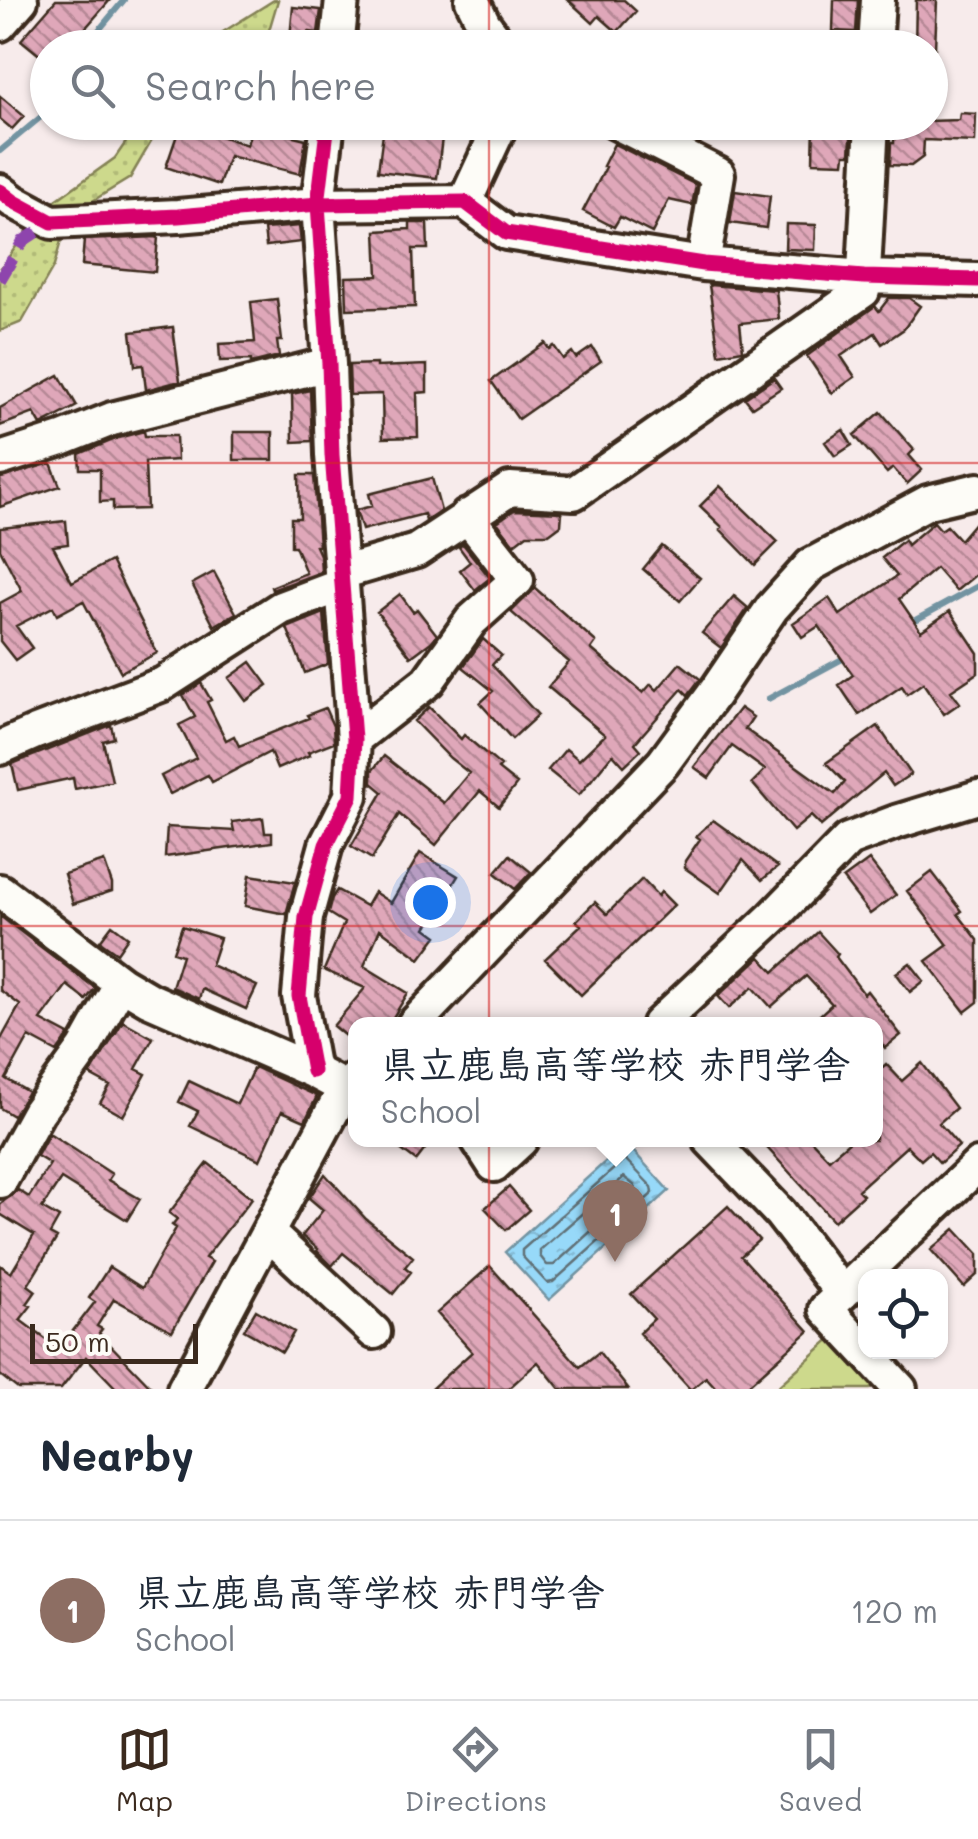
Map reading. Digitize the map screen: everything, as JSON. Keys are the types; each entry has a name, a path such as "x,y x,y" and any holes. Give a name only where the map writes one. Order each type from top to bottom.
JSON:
{"street":[{"path":"0,24 21,0"},
{"path":"339,30 342,0"},
{"path":"472,0 488,30"},
{"path":"877,30 878,0"},
{"path":"313,1071 299,996 306,917 326,845 351,796 354,739 318,204 326,140"},
{"path":"465,202 494,140"},
{"path":"651,140 718,174 704,264"},
{"path":"0,748 163,684 281,608 342,579 416,552 510,489 574,493 863,291 871,140"},
{"path":"0,191 52,222 318,204 465,202 506,233 704,264 864,277 978,280"},
{"path":"0,459 112,419 328,364"},
{"path":"421,1017 663,763 772,608 811,565 928,502 978,490"},
{"path":"354,739 428,681 472,621 516,580 467,516"},
{"path":"666,1017 848,840 978,797"},
{"path":"0,891 148,999 348,1083"},
{"path":"0,1181 38,1112 84,1050 122,983"},
{"path":"184,1389 348,1088"},
{"path":"482,1147 494,1165 514,1147"},
{"path":"717,1147 780,1213 842,1293"},
{"path":"897,1388 826,1309 978,1165"},
{"path":"268,1232 374,1332"}],"green space":[{"path":"274,0 278,0 269,30 226,30"},
{"path":"127,140 152,140 130,178 68,216 54,266 22,322 0,331 0,269 42,210 115,158"},
{"path":"836,1334 878,1381 870,1389 775,1389"}],"water":[{"path":"622,1147 630,1147 669,1191 549,1300 505,1252"}],"building":[{"path":"56,0 110,0 84,30 30,30 30,47 21,40"},
{"path":"568,0 624,0 636,11 619,30 599,16 593,23"},
{"path":"834,0 858,0 856,30 833,30"},
{"path":"916,0 937,0 936,30 915,30"},
{"path":"293,7 321,10 318,30 291,30"},
{"path":"0,96 24,116 12,129 0,119"},
{"path":"960,113 976,114 975,142 924,140 948,140 948,120 959,120"},
{"path":"175,140 232,140 247,145 248,140 306,140 300,174 229,156 219,185 166,167"},
{"path":"382,140 442,140 437,178 378,171"},
{"path":"814,140 851,140 850,154 845,154 844,163 813,162"},
{"path":"924,140 923,157 911,166 890,165 894,143"},
{"path":"614,144 696,185 692,205 669,200 652,233 620,217 614,227 583,211"},
{"path":"735,191 770,196 766,228 730,223"},
{"path":"410,223 427,223 428,249 413,249 415,307 347,309 346,277 378,276 376,231 410,229"},
{"path":"786,224 816,225 815,250 785,249"},
{"path":"299,226 301,242 266,246 264,229"},
{"path":"158,237 155,272 82,265 84,240"},
{"path":"709,285 776,290 779,319 740,323 743,350 719,354"},
{"path":"889,298 909,298 920,306 904,329 882,344 875,333 841,356 855,377 832,393 807,356 875,306 879,311"},
{"path":"277,299 282,341 277,341 279,356 251,363 220,361 219,344 255,342 251,302"},
{"path":"173,327 180,381 146,390 143,365 135,366 131,332"},
{"path":"545,343 549,349 554,346 563,359 572,352 576,358 592,347 601,361 518,419 491,381"},
{"path":"349,365 427,365 427,392 417,393 418,437 383,438 382,394 350,395"},
{"path":"59,375 77,406 41,425 34,413 0,426 0,408"},
{"path":"774,378 781,388 752,407 745,398"},
{"path":"310,390 312,441 293,442 292,394"},
{"path":"881,412 914,450 909,455 922,470 907,484 893,468 887,473 854,435"},
{"path":"843,430 852,445 835,456 825,442"},
{"path":"144,431 145,436 176,436 177,460 145,462 147,509 113,510 113,501 100,502 100,469 80,469 79,454"},
{"path":"234,432 273,432 273,460 234,460"},
{"path":"51,463 60,486 0,507 0,478"},
{"path":"299,475 314,475 316,546 321,572 272,590 271,587 306,573 295,546 291,546 291,518 300,518"},
{"path":"432,478 441,511 426,521 424,514 362,530 356,510 372,506 369,494"},
{"path":"720,486 778,542 755,565 700,506"},
{"path":"514,510 562,512 561,525 549,534 527,534 514,544 497,522"},
{"path":"978,519 978,573 956,591 936,568 899,599 921,631 950,611 978,653 978,673 951,691 960,703 944,714 923,683 907,694 902,686 859,715 839,685 853,675 819,626 802,637 793,623 829,598 840,615 897,576 882,558 904,540 907,545 934,522 941,530 947,526 960,540"},
{"path":"66,521 68,544 53,546 72,582 111,561 157,653 121,672 83,601 57,615 53,607 16,626 32,648 15,660 0,641 0,603 22,591 0,549 0,528"},
{"path":"463,544 490,578 475,590 460,570 470,562 459,547"},
{"path":"662,546 700,578 680,601 643,569"},
{"path":"214,572 236,613 214,626 192,584"},
{"path":"535,588 596,642 591,649 643,693 651,684 657,690 680,663 700,679 688,695 682,689 635,743 641,750 624,766 613,754 579,795 548,770 566,749 579,760 605,735 548,687 569,662 511,612"},
{"path":"400,594 437,635 411,657 377,612"},
{"path":"734,596 748,608 721,648 702,633"},
{"path":"324,613 328,664 305,673 287,628"},
{"path":"483,639 501,655 492,665 538,715 512,739 480,703 493,691 463,667"},
{"path":"251,662 268,685 246,701 229,678"},
{"path":"201,683 226,740 234,736 239,746 325,708 333,726 334,742 277,769 270,752 212,782 208,775 170,794 161,776 196,758 179,725 195,717 183,695"},
{"path":"429,707 461,739 464,735 501,766 498,769 517,784 499,807 480,791 436,845 399,814 372,859 351,846 383,792 372,783 372,771 384,756 444,803 469,773 414,721"},
{"path":"740,708 753,717 745,729 835,794 845,782 826,763 878,726 911,774 893,786 884,773 821,826 811,816 793,831 752,783 765,770 732,746 709,778 694,767"},
{"path":"111,725 114,738 103,741 112,781 75,789 73,778 18,790 12,764"},
{"path":"263,818 265,833 272,833 272,842 165,857 167,827 234,831 232,822"},
{"path":"713,820 778,867 762,880 743,860 720,893 685,868 685,861 700,839 696,836"},
{"path":"420,853 458,876 426,928 437,936 420,959 380,929 364,966 408,993 393,1017 348,1017 348,1038 333,1026 365,988 324,970 344,923 328,913 332,898 337,890 366,906 374,892 391,903"},
{"path":"510,855 531,872 515,889 495,873"},
{"path":"869,860 896,895 870,914 843,879"},
{"path":"104,861 112,891 73,904 64,874"},
{"path":"932,872 978,940 978,1002 965,1012 926,961 948,945 907,891"},
{"path":"250,875 295,882 286,914 245,906"},
{"path":"642,879 658,896 661,892 674,905 581,995 545,959 581,925 576,921 595,902 607,914"},
{"path":"0,916 95,988 86,1000 67,985 41,1020 69,1035 57,1052 29,1037 6,1079 28,1092 13,1116 0,1108 0,1041 20,1005 0,990"},
{"path":"112,925 128,937 117,953 100,941"},
{"path":"182,926 220,938 211,965 257,986 246,1009 202,989 199,999 172,987 182,955 173,952"},
{"path":"818,932 864,994 867,991 901,1035 885,1048 883,1017 818,1017 832,1004 806,976 771,1007 753,987 729,1008 718,996 760,957 774,972"},
{"path":"910,963 924,981 910,992 896,973"},
{"path":"123,1021 153,1038 136,1069 146,1074 123,1116 100,1103 110,1086 90,1075"},
{"path":"922,1063 956,1108 939,1123 959,1146 940,1163 930,1152 921,1160 907,1146 858,1190 863,1195 834,1221 766,1147 818,1147 829,1159 843,1147 883,1147 883,1067 886,1064 902,1081"},
{"path":"254,1067 317,1096 305,1121 282,1111 260,1160 190,1126 198,1111 179,1102 189,1081 237,1104"},
{"path":"49,1133 112,1174 108,1180 140,1199 127,1220 61,1179 42,1208 59,1218 50,1234 57,1238 28,1285 36,1291 20,1320 59,1349 95,1302 89,1298 109,1267 142,1288 176,1228 172,1225 177,1219 169,1213 208,1163 252,1198 205,1258 212,1262 172,1331 114,1299 97,1326 102,1329 99,1333 153,1389 117,1389 86,1357 61,1389 18,1389 0,1375 0,1265 11,1273 34,1235 0,1214 0,1204 18,1190 29,1197 50,1164 37,1156"},
{"path":"397,1147 427,1147 416,1161"},
{"path":"325,1174 366,1219 413,1257 405,1267 411,1272 393,1294 343,1253 332,1266 302,1236 323,1210 309,1198"},
{"path":"509,1187 529,1210 506,1230 485,1208"},
{"path":"728,1206 759,1240 741,1256 809,1331 744,1389 717,1389 706,1377 690,1389 639,1333 654,1319 631,1294"},
{"path":"955,1229 978,1254 978,1274 964,1287 931,1250"},
{"path":"490,1266 580,1367 599,1352 628,1389 560,1389 538,1362 508,1389 431,1389 472,1352 437,1313"},
{"path":"256,1310 294,1332 282,1352 244,1330"}],"waterway":[{"path":"99,30 124,0"},
{"path":"0,151 30,126"},
{"path":"910,623 978,586"},
{"path":"768,699 846,657"}],"marked path":[{"path":"0,280 23,241 52,222"}],"cycle path":[{"path":"313,1071 299,996 306,917 326,845 351,796 354,739 318,204 326,140"},
{"path":"0,191 52,222 318,204 465,202 506,233 703,264 864,277 978,280"}],"place":[{"name":"県立鹿島高等学校 赤門学舎","path":"615,1262"}]}
